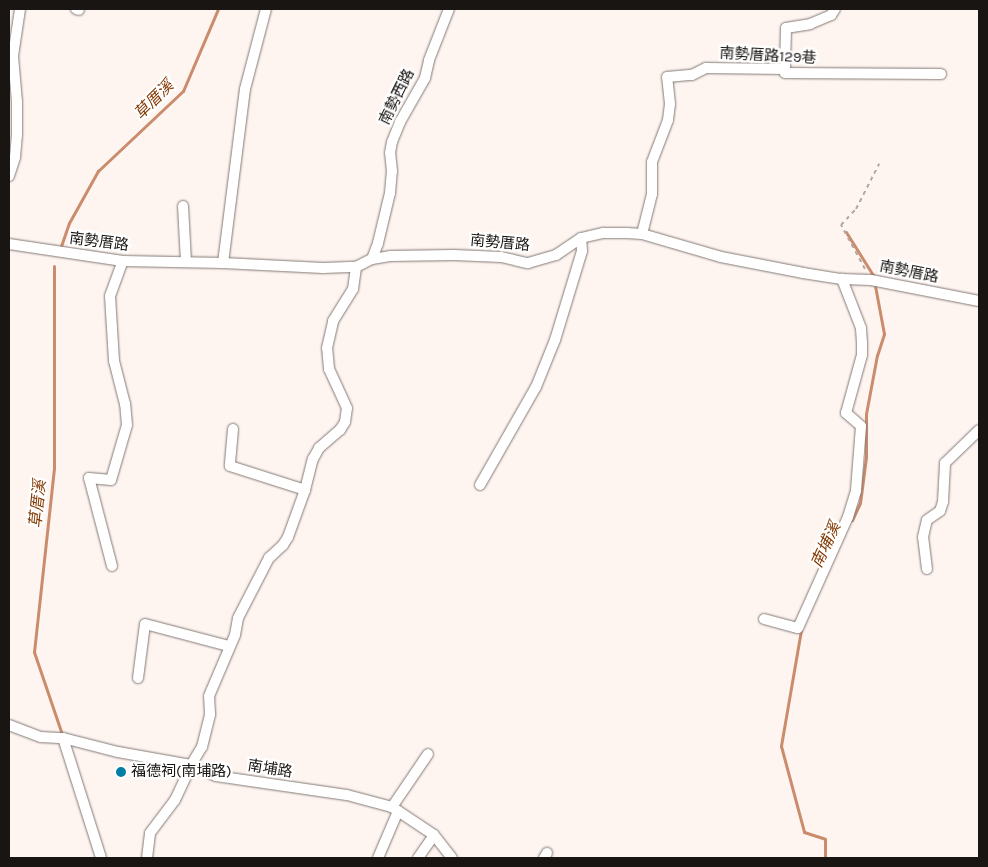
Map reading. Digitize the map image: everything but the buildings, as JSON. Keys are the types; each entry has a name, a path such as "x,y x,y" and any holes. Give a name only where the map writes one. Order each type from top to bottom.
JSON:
{"street":[{"path":"9,176 16,157 17,102 13,56 20,9"},
{"path":"223,263 245,89 266,9"},
{"name":"南勢西路","path":"372,259 378,243 390,193 392,171 390,153 392,142 400,122 425,78 429,60 449,9"},
{"path":"785,69 786,28 810,24 831,15 835,9"},
{"name":"南勢厝路129巷","path":"642,234 652,194 652,162 668,120 670,104 667,77 692,75 706,68 785,69 785,73 942,74"},
{"path":"183,206 186,262"},
{"name":"南勢厝路","path":"9,244 123,261 223,263 322,268 356,267 372,259 390,256 454,254 501,257 528,262 556,255 581,238 603,233 642,234 721,256 842,279 871,280 979,301"},
{"path":"480,484 536,387 555,340 582,251 581,238"},
{"path":"112,566 89,478 111,480 127,425 125,404 114,361 110,296 123,261"},
{"path":"147,858 150,833 175,800 191,765 202,747 210,714 208,696 235,635 238,618 269,558 288,536 305,490 313,459 319,448 340,430 345,422 347,408 329,369 327,348 333,321 353,289 356,267"},
{"path":"764,618 798,628 848,517 856,490 861,426 846,413 862,355 862,343 861,328 842,279"},
{"path":"233,429 230,466 305,490"},
{"path":"927,569 923,537 927,520 940,511 943,502 945,463 979,430"},
{"path":"138,678 145,624 230,646"},
{"name":"南埔路","path":"9,725 33,735 63,738 118,752 191,765 216,776 347,796 395,809 434,835 452,858"},
{"path":"63,738 101,858"},
{"path":"378,858 395,809 428,754"},
{"path":"418,858 434,835"}],"path":[{"path":"871,280 841,225 856,209 879,164"}],"waterway":[{"name":"草厝溪","path":"60,249 69,223 98,171 183,91 218,9"},
{"name":"南埔溪","path":"846,232 873,275 884,334 877,355 866,414 866,457 860,503 852,520"},
{"name":"草厝溪","path":"54,266 54,468 34,652 63,737"},
{"name":"南埔溪","path":"801,630 781,746 804,832 825,839 825,858"}],"place":[{"name":"福德祠(南埔路)","path":"121,772"}]}
